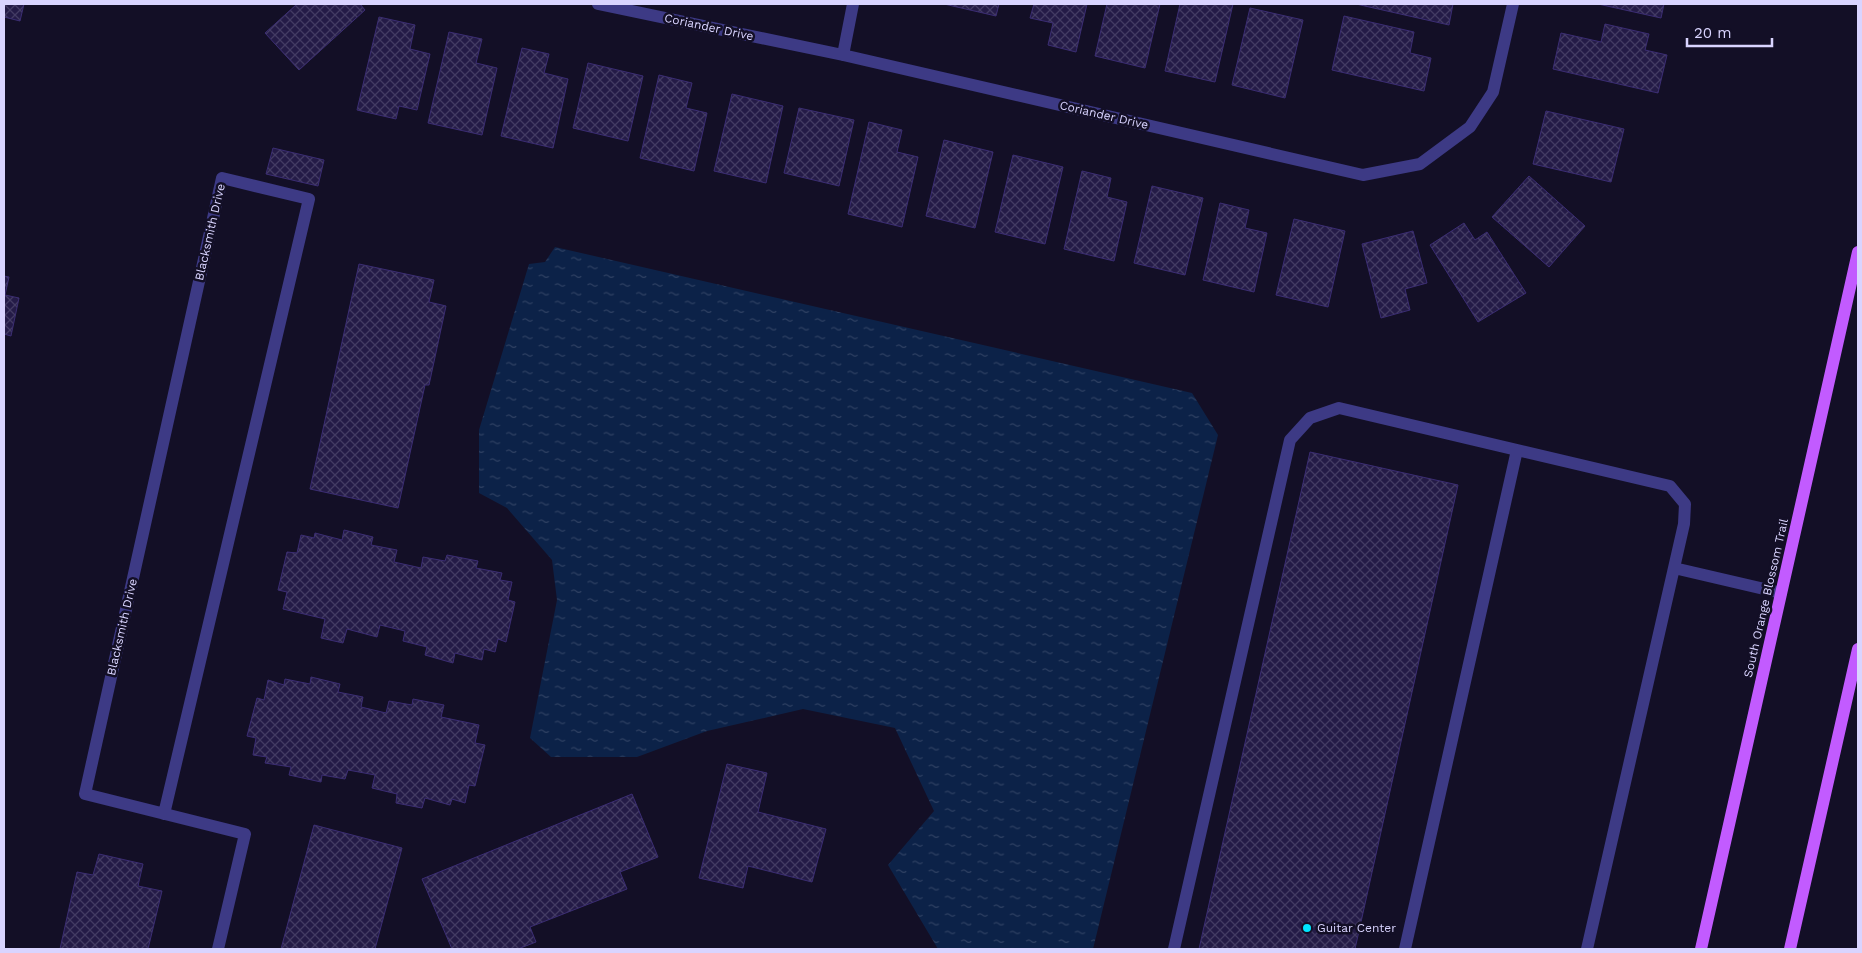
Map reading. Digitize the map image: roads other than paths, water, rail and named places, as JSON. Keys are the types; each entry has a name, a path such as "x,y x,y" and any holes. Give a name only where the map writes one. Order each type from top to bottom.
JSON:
{"main road":[{"name":"South Orange Blossom Trail","path":"1701,949 1858,252"},
{"path":"1790,949 1858,648"}],"street":[{"name":"Coriander Drive","path":"598,4 843,55 1363,175 1420,164 1470,127 1493,92 1513,4"},
{"path":"843,55 853,4"},
{"name":"Blacksmith Drive","path":"164,814 309,199 222,178 85,794 164,814 245,834 218,949"},
{"path":"1174,949 1290,440 1310,418 1339,408 1670,486 1685,504 1684,524 1587,949"},
{"path":"1405,949 1517,450"},
{"path":"1674,568 1781,593"}],"water":[{"path":"555,247 1192,393 1218,435 1093,949 938,949 888,865 934,811 895,728 803,709 707,731 637,757 551,757 530,738 557,600 552,560 507,508 479,493 479,430 529,264 545,262"}],"place":[{"name":"Guitar Center","path":"1307,928"}]}
